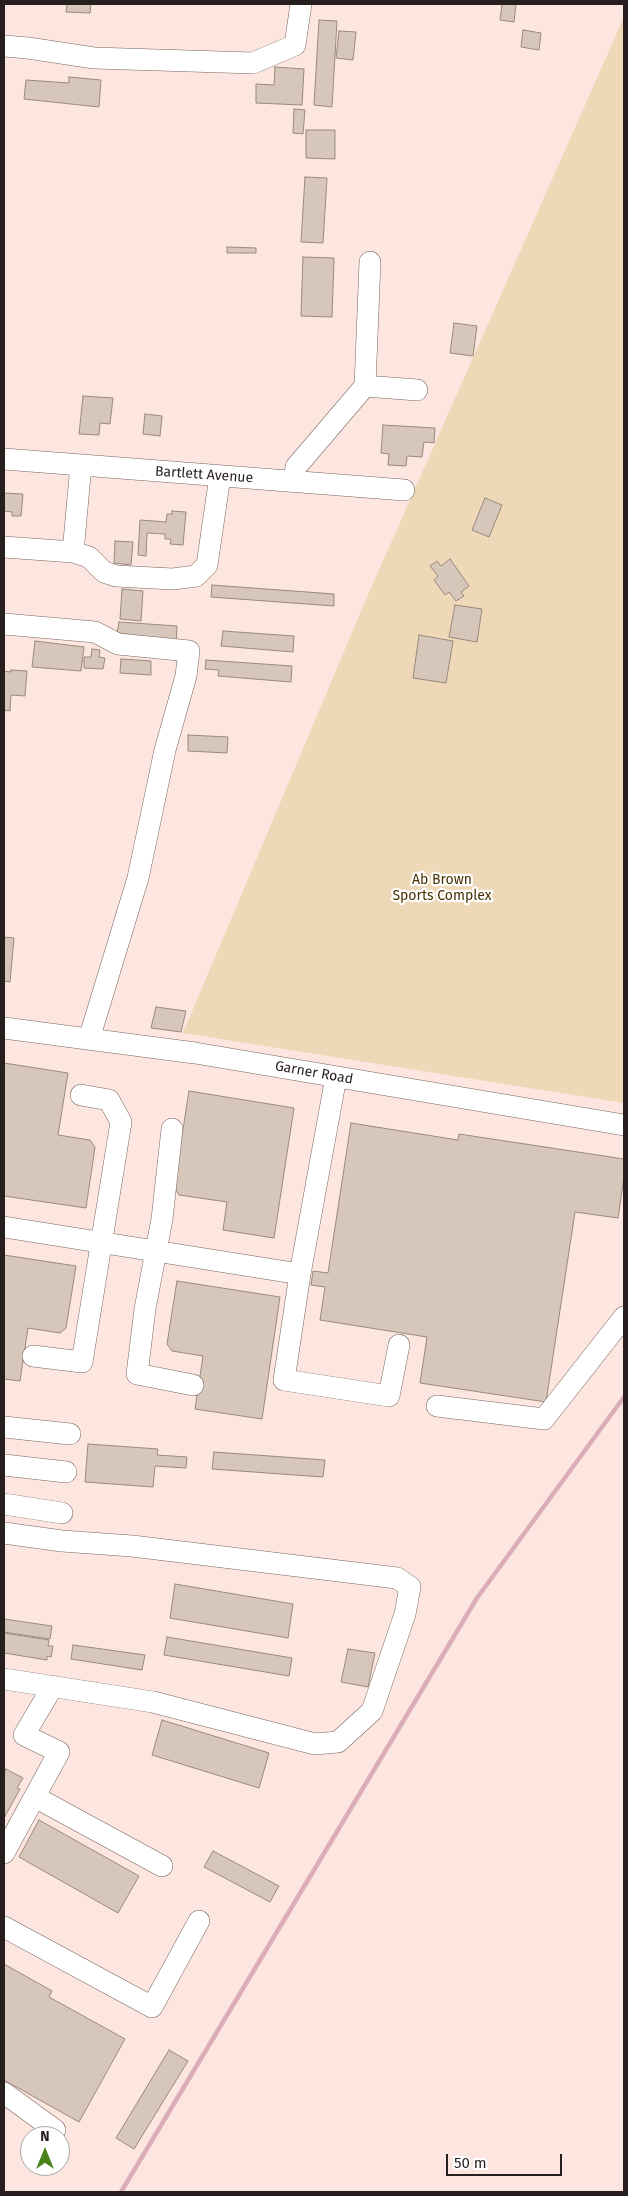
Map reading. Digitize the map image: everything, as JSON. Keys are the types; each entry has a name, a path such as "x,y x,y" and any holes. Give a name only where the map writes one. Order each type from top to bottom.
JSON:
{"street":[{"path":"4,46 94,58 253,63 295,45 301,4"},
{"path":"294,481 296,467 364,386 370,262"},
{"path":"364,386 417,390"},
{"name":"Bartlett Avenue","path":"4,459 404,490"},
{"path":"73,552 81,465"},
{"path":"4,547 73,552 89,557 104,572 116,576 173,579 196,576 207,565 220,476"},
{"path":"4,624 95,632 118,644 189,651 186,676 165,750 138,878 89,1039"},
{"name":"Garner Road","path":"4,1028 195,1054 624,1126"},
{"path":"336,1077 300,1274 284,1380 390,1396 398,1345"},
{"path":"33,1356 82,1362 121,1122 109,1100 81,1095"},
{"path":"172,1129 162,1219 154,1252 137,1374 193,1385"},
{"path":"4,1228 300,1274"},
{"path":"437,1406 544,1419 624,1317"},
{"path":"4,1427 70,1434"},
{"path":"4,1465 66,1472"},
{"path":"4,1504 62,1513"},
{"path":"4,1533 62,1541 132,1546 397,1578 410,1587 405,1614 372,1711 338,1742 315,1744 153,1702 4,1679"},
{"path":"4,1853 59,1752 24,1735 53,1686"},
{"path":"35,1797 162,1866"},
{"path":"4,1927 152,2007 198,1921"},
{"path":"4,2093 49,2126"}],"green space":[{"name":"Ab Brown Sports Complex","path":"624,17 624,1103 183,1033 367,597"}],"building":[{"path":"67,4 91,4 90,13 66,12"},
{"path":"502,4 516,4 514,22 500,20"},
{"path":"319,20 337,21 332,107 314,105"},
{"path":"523,30 541,33 539,50 521,47"},
{"path":"339,31 356,32 353,60 336,58"},
{"path":"275,67 304,69 302,105 256,103 256,84 274,85"},
{"path":"69,77 101,80 99,107 24,99 26,80 69,83"},
{"path":"294,109 305,110 303,134 293,133"},
{"path":"306,130 335,130 335,159 306,158"},
{"path":"305,177 327,178 323,243 301,242"},
{"path":"227,247 256,248 256,253 227,253"},
{"path":"303,257 334,258 332,317 301,316"},
{"path":"454,323 477,326 473,356 450,353"},
{"path":"83,396 113,398 110,424 100,423 99,435 79,434"},
{"path":"145,414 162,416 160,436 143,434"},
{"path":"383,425 435,428 434,443 424,442 422,457 407,456 406,466 388,465 389,454 381,453"},
{"path":"4,493 23,494 21,516 12,516 12,512 4,511"},
{"path":"485,498 502,505 489,537 472,530"},
{"path":"172,511 186,512 183,545 170,544 171,539 165,539 165,534 147,533 146,556 138,555 140,520 166,522 167,514 172,514"},
{"path":"115,541 133,542 131,565 114,563"},
{"path":"450,559 469,586 461,592 464,596 456,601 449,592 445,595 434,580 438,576 430,566 437,561 441,566"},
{"path":"212,585 334,594 334,606 211,597"},
{"path":"122,589 143,591 141,621 120,619"},
{"path":"455,605 482,609 477,642 449,637"},
{"path":"119,622 177,626 176,645 132,642 133,635 117,633"},
{"path":"223,631 294,636 293,652 221,646"},
{"path":"419,635 453,641 446,683 413,678"},
{"path":"35,641 84,647 81,671 32,667"},
{"path":"92,649 100,650 99,657 105,658 103,669 84,668 84,657 91,657"},
{"path":"121,659 151,661 151,675 120,673"},
{"path":"206,660 292,666 291,682 218,676 219,670 205,669"},
{"path":"11,670 27,671 25,696 11,695 10,711 4,710 4,671 11,672"},
{"path":"188,735 228,737 227,753 188,751"},
{"path":"4,937 14,938 10,982 4,981"},
{"path":"156,1007 186,1011 181,1032 151,1028"},
{"path":"4,1063 68,1073 58,1135 90,1140 95,1147 86,1208 4,1196"},
{"path":"189,1091 294,1108 274,1238 223,1230 227,1202 179,1195 174,1187"},
{"path":"351,1123 458,1140 459,1134 624,1159 624,1177 618,1218 575,1212 546,1402 420,1383 427,1337 320,1320 325,1287 311,1285 313,1271 328,1273"},
{"path":"4,1255 76,1266 66,1328 60,1333 28,1328 20,1381 4,1379"},
{"path":"177,1281 280,1297 262,1419 195,1409 203,1356 172,1351 167,1344"},
{"path":"88,1444 158,1449 157,1455 187,1457 186,1468 155,1466 153,1487 85,1482"},
{"path":"214,1452 325,1460 323,1477 212,1469"},
{"path":"175,1584 293,1604 288,1638 170,1618"},
{"path":"4,1619 52,1626 50,1639 4,1632"},
{"path":"4,1633 49,1640 48,1646 53,1646 51,1657 47,1656 47,1660 4,1653"},
{"path":"167,1637 292,1658 289,1676 164,1655"},
{"path":"73,1645 145,1655 142,1670 71,1659"},
{"path":"348,1649 375,1653 368,1687 341,1682"},
{"path":"162,1720 269,1753 259,1788 152,1755"},
{"path":"6,1769 23,1778 17,1788 20,1789 4,1818 4,1773"},
{"path":"39,1820 139,1876 118,1913 19,1857"},
{"path":"213,1851 279,1886 270,1902 204,1867"},
{"path":"4,1964 52,1991 49,1997 125,2039 79,2122 4,2080"},
{"path":"169,2050 188,2061 134,2149 116,2138"}],"waterway":[{"path":"121,2192 477,1598 624,1397"}]}
